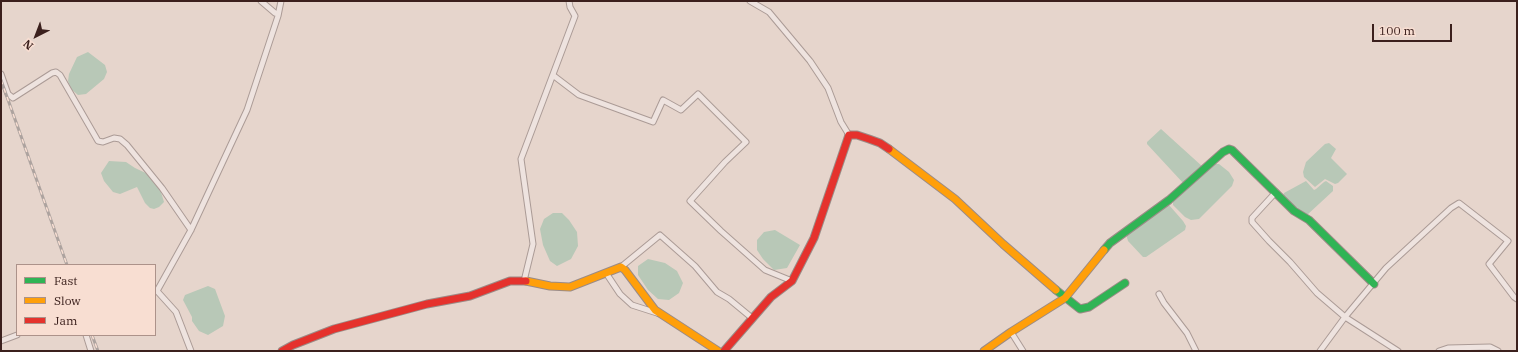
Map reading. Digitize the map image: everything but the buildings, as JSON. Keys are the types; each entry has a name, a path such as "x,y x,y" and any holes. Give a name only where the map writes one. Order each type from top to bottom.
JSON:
{"street":[{"path":"262,1 275,13"},
{"path":"191,351 176,312 158,291 191,230 247,110 278,16 281,1"},
{"path":"524,281 533,244 522,159 575,16 570,7 569,1"},
{"path":"750,1 769,12 810,61 828,88 841,122 849,135"},
{"path":"1,74 8,94 13,98 52,73 56,72 60,75 98,141 103,142 114,138 120,139 127,145 162,188 191,230"},
{"path":"554,76 579,95 653,122 663,100 681,110 698,94 746,142 690,201 765,270 792,281"},
{"path":"724,351 771,297 792,281 814,238 849,135"},
{"path":"849,135 857,135 880,143 894,152 955,199 1003,244 1065,298 1080,309 1085,309 1125,283"},
{"path":"984,351 1065,298 1110,243 1169,200 1226,150 1232,150 1297,214 1309,220 1374,284"},
{"path":"1276,192 1251,220 1317,294 1345,317 1398,351"},
{"path":"1320,351 1345,317 1386,268 1451,208 1459,203 1508,241 1488,264 1517,299"},
{"path":"282,351 293,345 334,329 427,304 470,296 510,280 550,286 570,287 620,267 660,235 695,266 717,292 729,299 752,318"},
{"path":"620,267 625,270 655,310 718,351"},
{"path":"608,276 620,294 632,305 660,314"},
{"path":"1160,294 1164,303 1187,333 1196,351"},
{"path":"1011,332 1023,351"},
{"path":"1,341 16,335"},
{"path":"86,336 91,351"},
{"path":"1439,351 1448,348 1490,347 1498,351"}],"shaded area":[{"path":"88,52 105,65 107,72 104,79 86,94 78,95 71,89 68,81 69,74 77,57"},
{"path":"1161,129 1203,167 1184,184 1147,144 1147,142"},
{"path":"1329,143 1336,149 1331,158 1347,174 1338,183 1335,184 1325,179 1315,187 1304,177 1303,172 1306,162 1325,144"},
{"path":"109,161 126,162 150,175 160,189 164,202 159,207 154,209 150,208 145,203 137,187 120,194 113,192 104,181 101,173"},
{"path":"1213,164 1219,164 1229,172 1234,180 1232,186 1199,219 1191,220 1185,217 1173,205 1173,201"},
{"path":"1306,181 1314,190 1326,181 1333,186 1333,191 1307,215 1300,215 1283,196 1284,193"},
{"path":"1166,205 1169,205 1183,221 1186,226 1185,230 1146,257 1143,257 1128,241 1126,234"},
{"path":"553,213 562,213 577,232 578,246 571,259 557,266 550,261 543,245 540,229 544,219"},
{"path":"775,230 800,245 787,268 774,270 763,259 757,250 757,240 764,232"},
{"path":"648,259 665,263 677,271 683,283 679,293 669,300 658,299 648,290 638,275 638,266"},
{"path":"208,286 215,289 225,316 223,326 208,335 199,331 192,321 192,317 183,300 185,295"}],"railway":[{"path":"1,80 67,264"},
{"path":"92,336 98,351"}],"traffic: fast":[{"path":"1104,250 1110,243 1169,200 1223,152 1229,149 1232,150 1294,211 1309,220 1374,284"},
{"path":"1056,290 1080,309 1089,307 1125,283"}],"traffic: slow":[{"path":"889,149 955,199 1003,244 1056,290"},
{"path":"984,351 1065,298 1104,250"},
{"path":"526,281 550,286 570,287 621,267 625,270 655,310 718,351"}],"traffic: jam":[{"path":"724,351 771,297 792,281 814,238 849,135 857,135 869,139 880,143 889,149"},
{"path":"282,351 293,345 334,329 427,304 470,296 510,281 526,281"}]}
